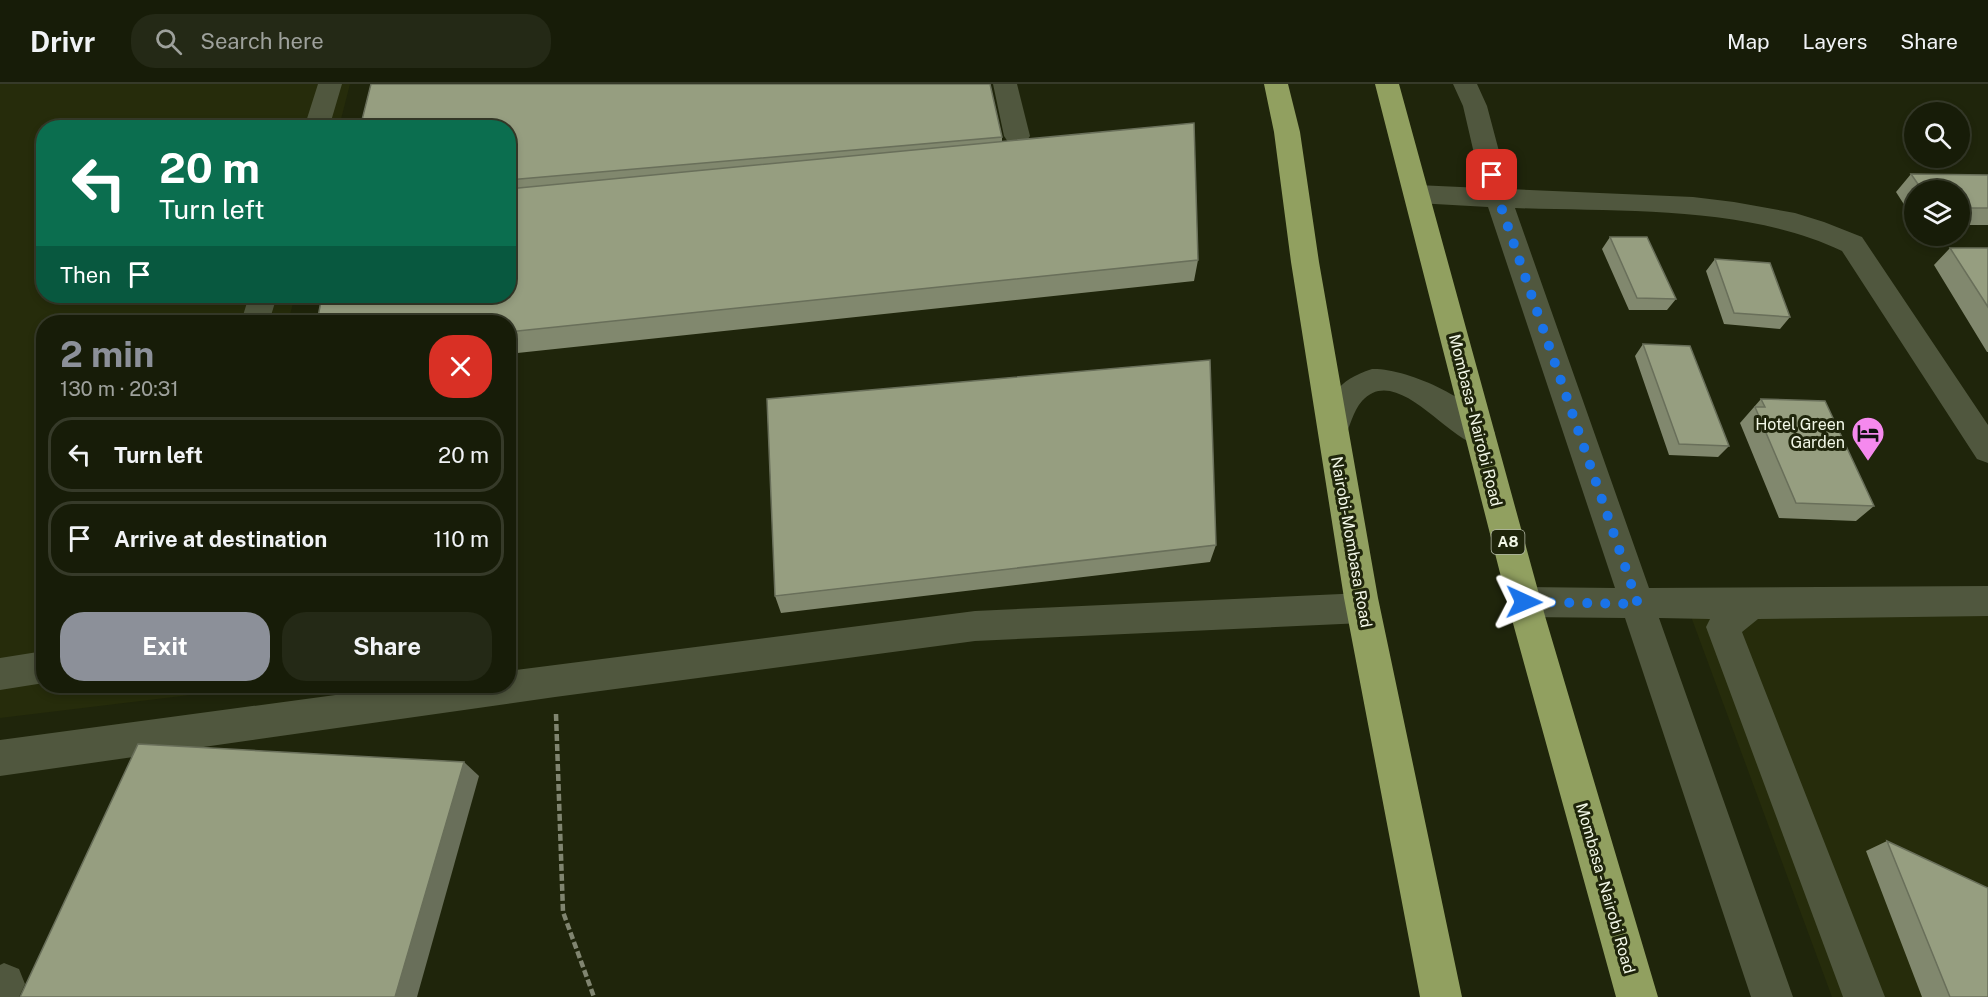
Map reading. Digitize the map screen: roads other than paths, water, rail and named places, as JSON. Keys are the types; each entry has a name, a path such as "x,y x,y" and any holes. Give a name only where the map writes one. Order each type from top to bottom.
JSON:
{"highway":[{"name":"Nairobi-Mombasa Road","path":"1276,84 1287,132 1305,262 1363,608 1441,997"},
{"name":"Mombasa - Nairobi Road","path":"1387,84 1524,602 1637,997"}],"street":[{"path":"319,120 330,84"},
{"path":"1005,84 1017,136"},
{"path":"1465,84 1475,106 1498,198 1772,997"},
{"path":"1417,194 1725,209 1825,230 1852,243 1988,450"},
{"path":"1333,430 1343,405 1357,387 1379,378 1407,386 1433,398 1480,433"},
{"path":"1524,602 1638,604 1988,602"},
{"path":"1751,604 1723,627 1864,997"},
{"path":"516,686 975,626 1363,608"},
{"path":"0,674 36,668"},
{"path":"0,758 469,693"}],"place":[{"name":"Hotel Green Garden","path":"1868,462"}]}
